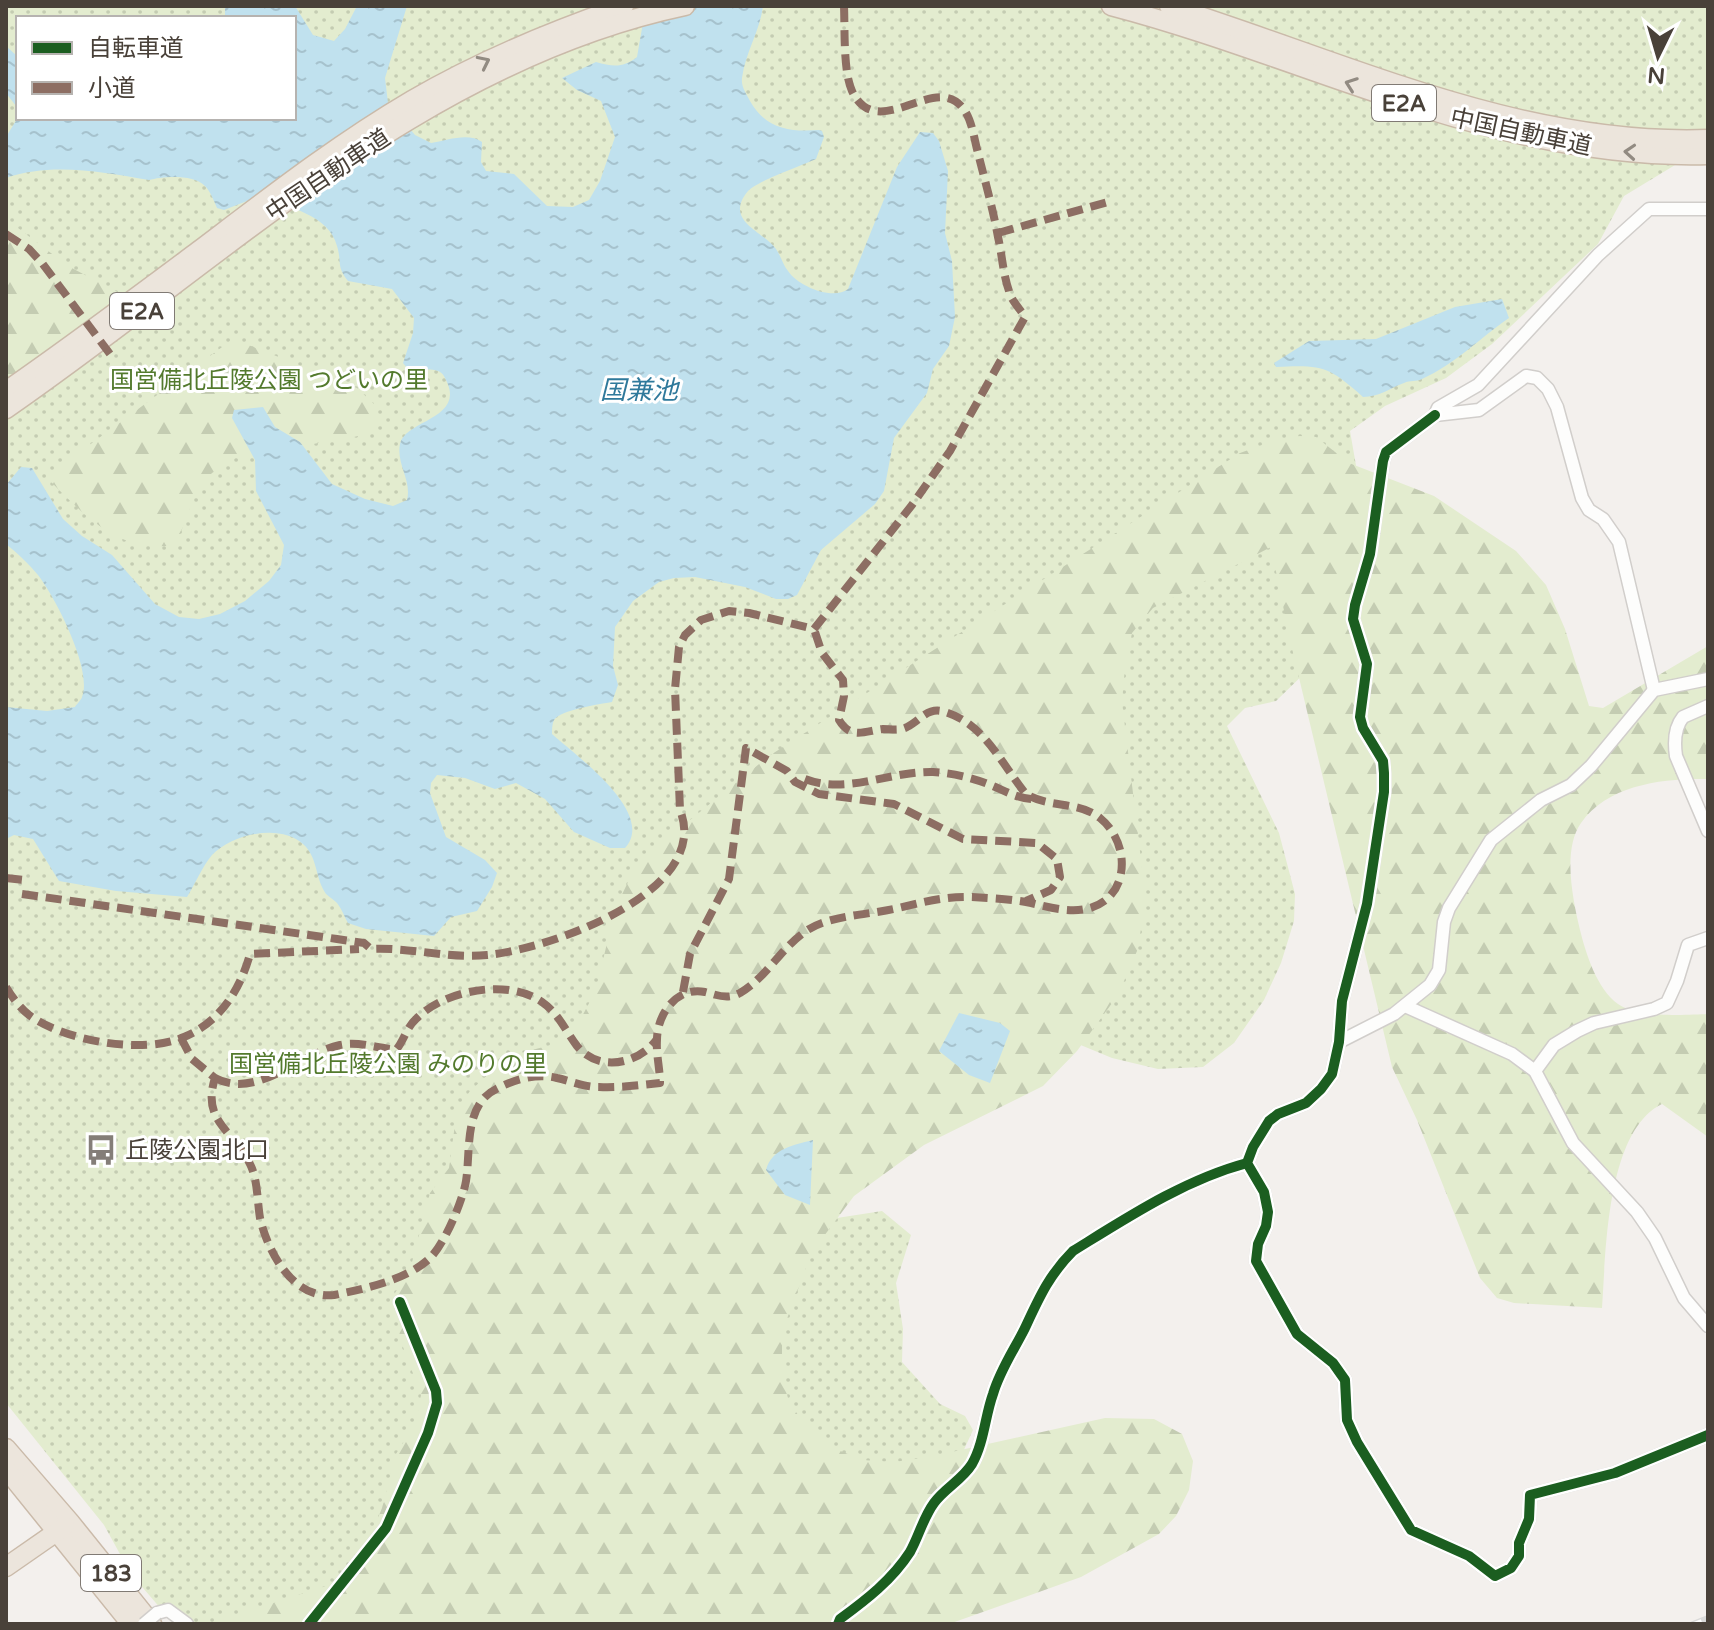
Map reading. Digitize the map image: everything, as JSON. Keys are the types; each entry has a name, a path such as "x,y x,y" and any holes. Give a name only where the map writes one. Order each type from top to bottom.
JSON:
{"highway":[{"name":"中国自動車道","path":"6,409 109,336 344,143 420,105 522,44 626,13 685,6"},
{"name":"中国自動車道","path":"1111,6 1200,31 1401,102 1508,133 1623,152 1708,155"},
{"name":"中国自動車道","path":"1169,6 1406,87 1512,118 1626,137 1708,139"},
{"name":"中国自動車道","path":"6,391 272,203"},
{"name":"183","path":"6,1448 131,1624"},
{"name":"183","path":"6,1469 154,1619"},
{"path":"6,1567 63,1527"}],"street":[{"path":"1435,415 1438,408 1478,385 1598,255 1649,209 1708,209"},
{"path":"1247,1163 1260,1133 1269,1121 1306,1103 1328,1082 1339,1042 1342,1001 1367,904 1384,792 1383,761 1363,728 1360,717 1367,664 1355,630 1355,605 1370,554 1386,452 1435,415 1479,410 1526,376 1537,378 1548,389 1557,407 1582,498 1589,510 1603,519 1619,542 1654,690"},
{"path":"1339,1042 1405,1006 1430,985 1439,970 1444,922 1449,908 1491,840 1541,800 1571,785 1591,766 1654,690 1708,679"},
{"path":"1708,706 1683,717 1674,743 1676,756 1708,831"},
{"path":"1535,1071 1554,1045 1577,1031 1594,1023 1667,1003 1688,945 1708,938"},
{"path":"1405,1006 1512,1054 1535,1071 1573,1143 1637,1212 1655,1238 1684,1298 1708,1326"},
{"path":"1247,1163 1264,1192 1268,1212 1256,1261 1297,1334 1333,1363 1345,1380 1347,1420 1357,1442 1411,1530 1469,1556 1495,1576 1511,1568 1519,1556 1519,1543 1529,1519 1530,1495 1615,1473 1708,1435"},
{"path":"838,1624 896,1571 911,1550 930,1508 941,1493 960,1479 973,1463 993,1393 1008,1358 1042,1290 1061,1264 1073,1251 1171,1193 1219,1171 1247,1163"},
{"path":"309,1624 386,1528 428,1433 437,1403 436,1391 400,1302"},
{"path":"144,1624 168,1610 187,1624"}],"green space":[{"name":"国営備北丘陵公園 みのりの里","path":"6,6 1708,6 1708,145 1624,196 1598,244 1492,344 1446,378 1385,406 1350,431 1362,500 1313,665 1276,701 1245,708 1227,726 1279,833 1295,894 1294,921 1281,963 1264,1000 1234,1043 1203,1067 1158,1069 1112,1058 965,997 837,1218 882,1211 911,1235 896,1283 903,1329 902,1362 940,1404 965,1416 973,1430 951,1478 713,1624 174,1624 131,1574 104,1525 6,1403"},
{"path":"6,219 68,266 125,296 6,383"},
{"name":"国営備北丘陵公園 つどいの里","path":"233,339 357,388 374,404 375,417 371,430 354,437 237,457 212,473 198,488 173,545 153,546 118,537 87,516 46,477"},
{"path":"1316,437 1349,463 1434,496 1516,551 1546,585 1565,629 1589,706 1603,708 1708,646 1708,779 1656,782 1606,800 1581,823 1572,847 1572,890 1577,918 1589,960 1604,989 1618,1004 1637,1012 1708,1014 1708,1137 1662,1104 1644,1118 1630,1140 1619,1166 1612,1196 1602,1308 1514,1303 1497,1298 1480,1278 1417,1120 1392,1067 1290,640 1271,547 1153,608 1132,633 1122,702 1146,901 1137,951 1118,995 1077,1051 1043,1086 924,1145 854,1196 812,1252 782,1332 782,1375 789,1402 803,1422 831,1447 862,1460 894,1462 929,1457 1105,1418 1154,1419 1182,1434 1193,1461 1189,1490 1176,1516 1159,1534 1081,1577 949,1624 207,1624 329,1585 363,1555 382,1508 396,1454 416,1422 421,1395 400,1339 395,1293 410,1270 430,1193 449,1168 457,1110 470,1091 509,1056 555,1044 578,1024 596,990 615,909 630,878 653,850 769,756 1240,453 1279,439"}],"water":[{"name":"国兼池","path":"225,6 295,6 313,35 334,41 345,29 357,6 407,6 385,78 388,103 415,135 431,143 458,138 477,139 482,142 481,162 486,171 514,174 547,206 573,207 589,200 600,181 615,137 601,101 577,90 562,78 596,62 618,66 637,57 644,17 636,6 763,6 744,69 744,90 756,110 771,123 788,129 819,130 824,137 816,159 753,187 741,201 740,210 742,218 776,249 793,277 825,293 848,289 897,167 920,132 933,133 939,141 948,171 945,233 952,261 955,317 949,346 933,369 927,393 894,438 884,491 875,504 821,550 797,595 788,599 776,599 745,587 695,577 659,582 633,601 615,627 613,666 618,685 612,702 564,713 554,720 552,731 594,770 622,802 630,818 632,834 625,848 610,848 574,832 545,799 516,783 495,789 465,778 437,775 431,783 430,793 446,837 485,860 497,873 477,911 451,917 434,936 366,929 348,923 338,904 322,888 308,849 282,834 256,834 231,841 208,860 187,897 116,891 59,881 33,839 14,835 6,839 6,707 47,711 75,707 82,698 84,685 77,652 54,600 34,571 6,544 6,485 21,467 32,468 63,519 82,536 112,555 155,604 179,617 199,619 220,614 245,601 269,581 281,565 284,545 256,491 255,460 232,418 234,410 263,407 275,427 300,442 332,484 365,499 393,506 407,500 399,451 404,436 442,411 448,403 450,393 442,374 434,370 407,368 403,363 413,333 414,318 392,289 348,281 332,235 325,226 305,213 260,196 224,210 217,208 205,186 186,178 149,180 59,169 6,178 6,137 16,120 296,120 296,16 225,16"},
{"name":"国兼池","path":"6,46 16,55 16,106 6,93"},
{"path":"1502,299 1509,318 1467,350 1422,379 1406,382 1374,396 1363,397 1332,373 1315,367 1276,367 1274,363 1309,341 1376,339 1455,307"},
{"path":"959,1013 1000,1023 1010,1031 990,1083 969,1075 939,1051"},
{"path":"813,1140 810,1205 785,1195 766,1170 778,1152"}],"railway":[{"path":"1693,1624 1708,1618"}],"marked path":[{"path":"814,629 912,505 950,451 1025,317 1007,284 968,117 962,107 950,99 937,98 890,110 876,111 863,106 852,91 847,73 844,6"},
{"path":"998,233 1108,202"},
{"path":"6,234 29,249 42,263 113,358"},
{"path":"22,894 364,943 371,949 473,956 514,951 547,942 618,912 649,891 672,867 684,840 675,689 679,647 685,635 701,620 729,611 814,629"},
{"path":"181,1038 192,1059 215,1078 212,1105 221,1125 253,1170 260,1218 276,1259 285,1272 307,1290 320,1295 334,1295 397,1278 421,1266 435,1252 452,1222 464,1189 474,1116 487,1095 498,1088 542,1076 593,1087 660,1083 658,1030 670,1004 695,991 726,997 740,993 799,936 822,923 952,898 1006,899 1071,910 1101,904 1111,895 1122,870 1118,842 1110,829 1100,818 1083,809 1026,794 992,747 959,718 934,711 901,729 859,733 848,730 839,720 844,696 843,680 822,653 814,629"},
{"path":"683,992 690,954 729,879 746,748 787,771 795,782 819,794 894,804 963,839 1037,843 1057,859 1060,877 1051,890 1026,901"},
{"path":"805,779 837,785 917,773 941,773 971,778 1034,799"},
{"path":"6,878 24,880"},
{"path":"6,987 29,1015 62,1032 105,1042 148,1045 184,1037 208,1023 234,992 250,954 359,949"},
{"path":"215,1078 231,1083 262,1080 340,1045 361,1044 396,1050 413,1023 428,1009 459,995 495,989 512,990 542,1002 557,1017 577,1046 596,1060 618,1062 630,1059 649,1048 657,1039"}],"cycle path":[{"path":"1435,415 1386,452 1383,461 1370,554 1353,619 1367,664 1360,717 1363,728 1383,761 1384,773 1384,792 1367,904 1342,1001 1339,1042 1332,1074 1306,1103 1269,1121 1247,1163 1264,1192 1268,1212 1256,1261 1297,1334 1333,1363 1345,1380 1347,1420 1357,1442 1411,1530 1469,1556 1495,1576 1511,1568 1519,1556 1519,1543 1529,1519 1530,1495 1615,1473 1708,1435"},
{"path":"838,1624 895,1572 910,1552 934,1503 972,1464 999,1377 1057,1269 1073,1251 1157,1201 1201,1179 1247,1163"},
{"path":"309,1624 386,1528 428,1433 437,1403 436,1391 400,1302"}],"place":[{"name":"丘陵公園北口","path":"101,1150"}]}
